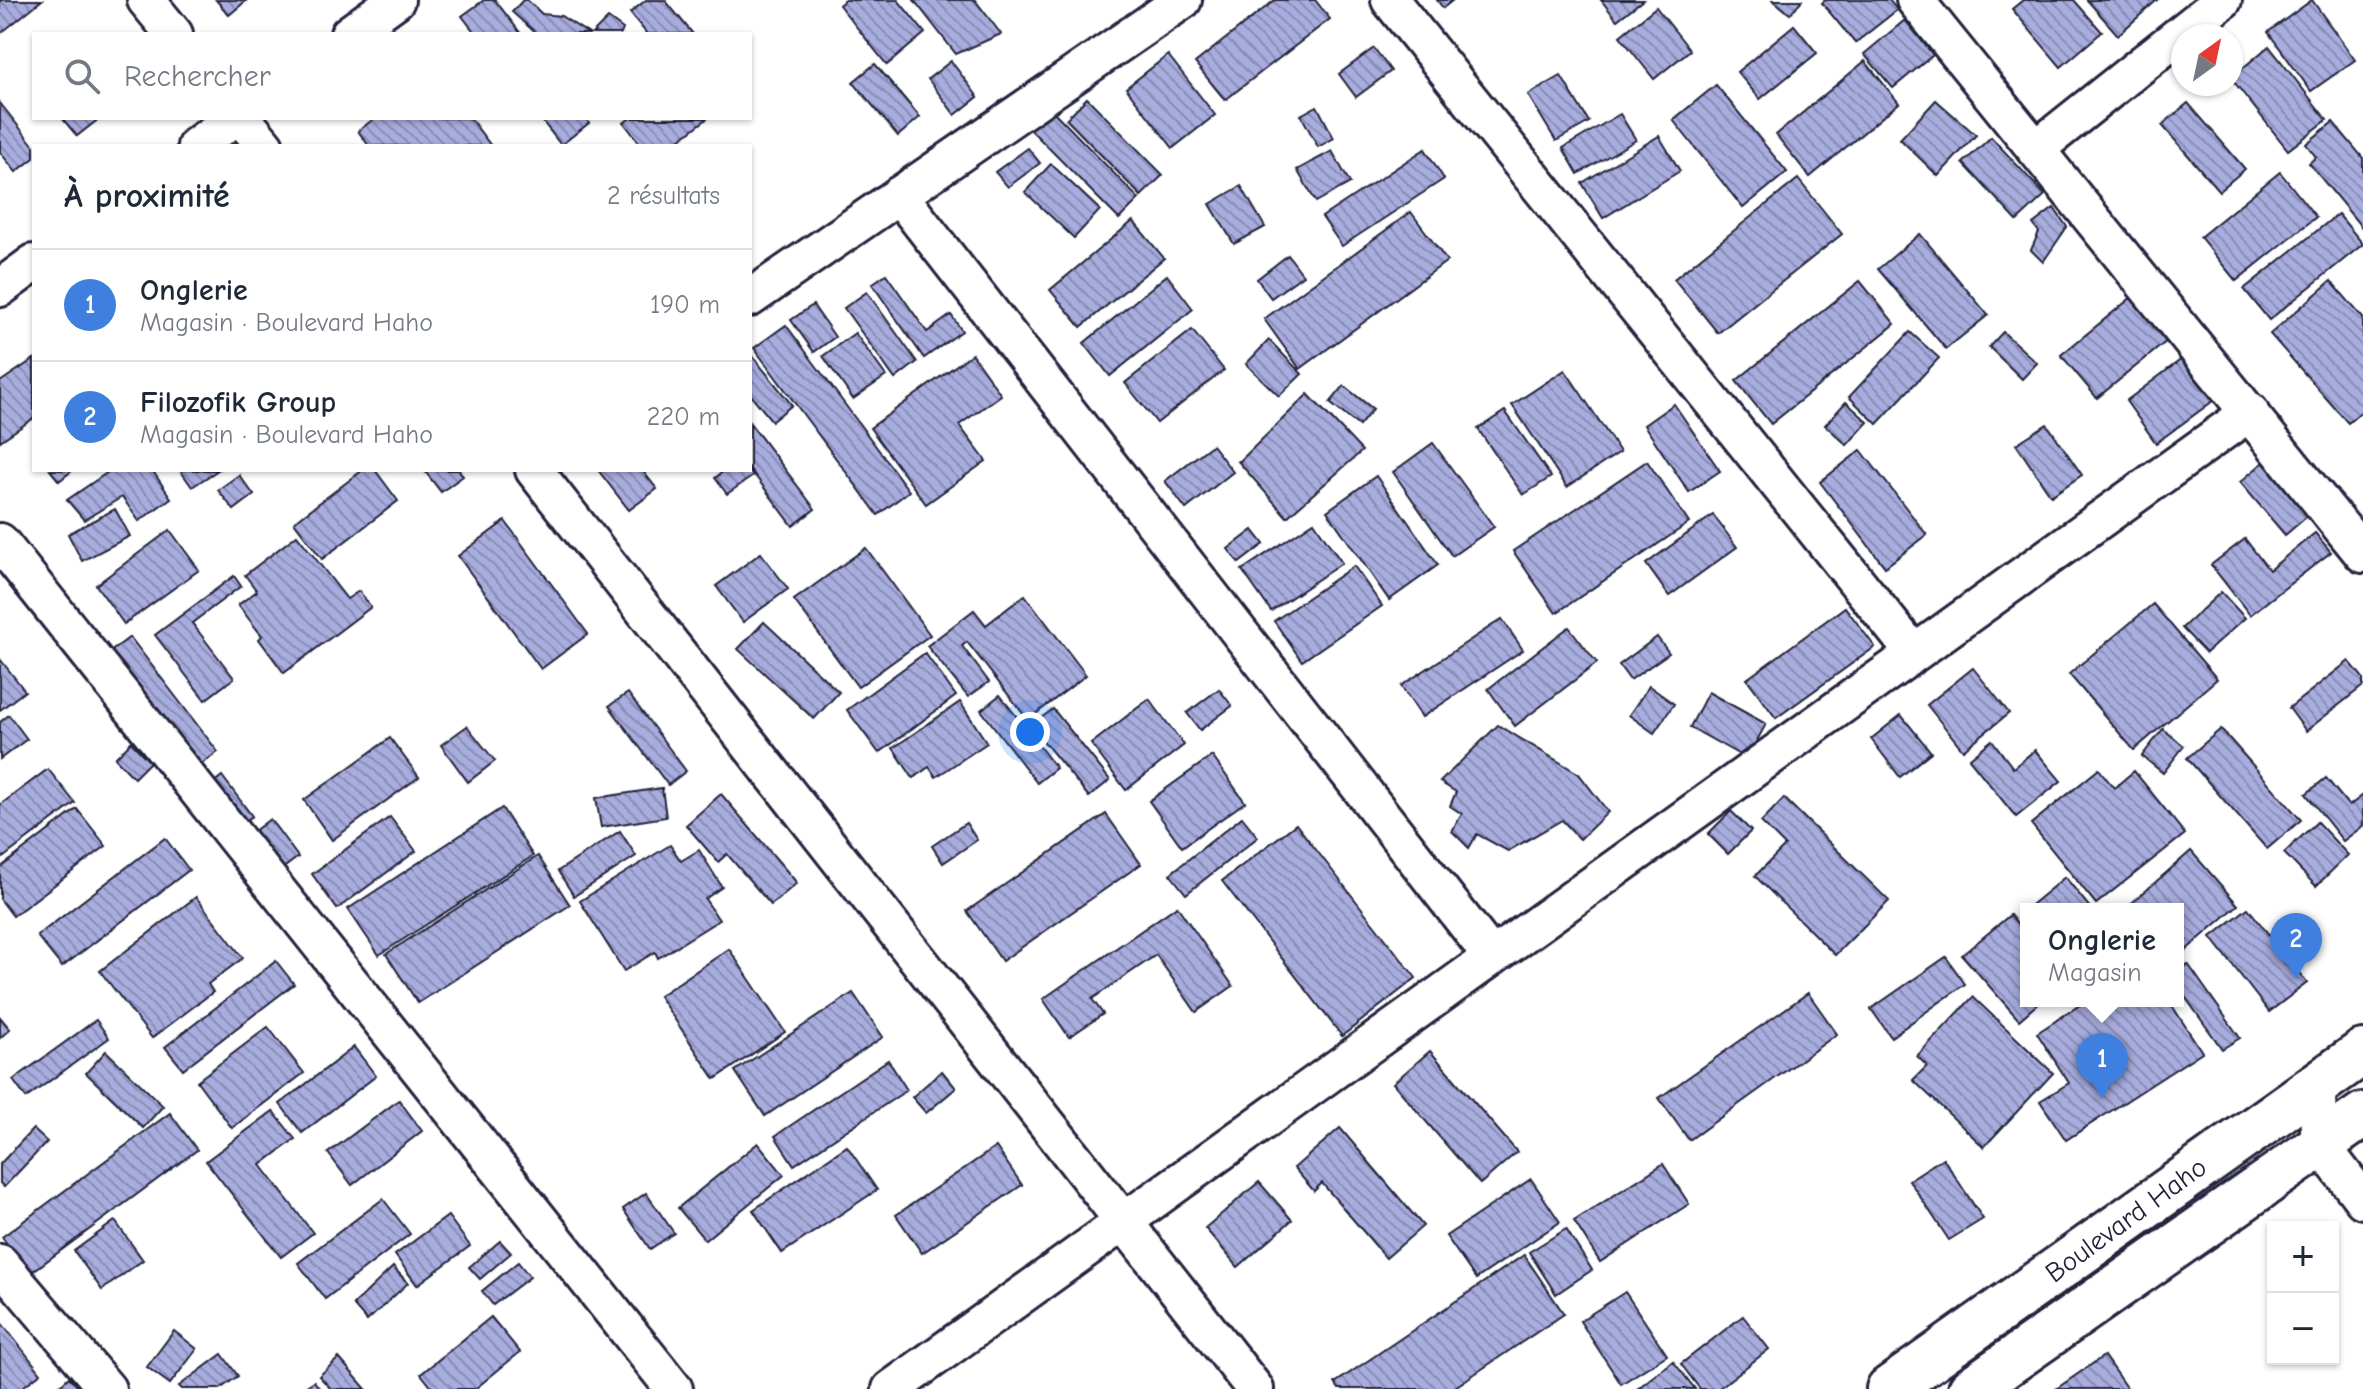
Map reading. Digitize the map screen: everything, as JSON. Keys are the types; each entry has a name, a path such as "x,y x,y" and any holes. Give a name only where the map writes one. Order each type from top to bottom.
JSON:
{"main road":[{"name":"Boulevard Haho","path":"1909,1383 2316,1083 2363,1052"},
{"name":"Boulevard Haho","path":"1971,1389 2363,1115"}],"street":[{"path":"146,0 172,32"},
{"path":"352,32 396,0"},
{"path":"752,297 1183,0"},
{"path":"1390,0 1914,653"},
{"path":"1915,0 2363,554"},
{"path":"2036,149 2223,0"},
{"path":"199,144 231,120"},
{"path":"244,120 263,144"},
{"path":"899,195 1492,957"},
{"path":"0,288 32,264"},
{"path":"891,1389 2250,412"},
{"path":"536,472 1255,1389"},
{"path":"0,542 674,1389"},
{"path":"2316,1083 2320,1144 2363,1200"},
{"path":"0,1263 107,1389"}],"building":[{"path":"0,0 42,0 0,34"},
{"path":"216,0 247,0 229,15"},
{"path":"484,0 495,0 519,32 474,32 462,16"},
{"path":"523,0 527,0 542,14 561,16 586,32 535,32 512,12"},
{"path":"646,0 665,0 691,32 645,32 630,13"},
{"path":"845,0 898,0 925,33 887,65 839,5"},
{"path":"914,0 975,0 1001,34 956,54"},
{"path":"1275,0 1315,0 1330,19 1225,100 1195,63"},
{"path":"1437,0 1453,0 1443,8"},
{"path":"1601,0 1643,0 1617,20"},
{"path":"1773,0 1802,0 1790,14"},
{"path":"1825,0 1889,0 1897,10 1855,43 1822,3"},
{"path":"2023,0 2074,0 2102,32 2061,67 2012,9"},
{"path":"2087,0 2157,0 2118,35"},
{"path":"2312,0 2355,60 2311,91 2268,32"},
{"path":"1656,7 1690,50 1654,79 1620,36"},
{"path":"608,18 623,29 622,32 594,32"},
{"path":"1905,20 1933,55 1893,88 1864,54"},
{"path":"1794,25 1817,53 1760,99 1737,72"},
{"path":"2269,46 2327,120 2288,150 2243,93 2243,68"},
{"path":"1374,48 1391,71 1356,97 1339,74"},
{"path":"1168,55 1215,115 1173,148 1126,88"},
{"path":"951,61 978,97 955,115 928,79"},
{"path":"1865,61 1899,103 1810,177 1776,135"},
{"path":"875,64 920,117 898,136 853,82"},
{"path":"1561,76 1589,122 1556,141 1528,95"},
{"path":"1716,85 1787,172 1743,208 1673,120"},
{"path":"1087,98 1163,175 1141,196 1066,119"},
{"path":"1936,100 1976,135 1938,176 1900,139"},
{"path":"0,103 32,144 32,160 16,172 0,152"},
{"path":"2188,103 2245,169 2219,191 2162,125"},
{"path":"1317,106 1334,138 1318,147 1301,115"},
{"path":"1051,109 1139,199 1119,219 1030,129"},
{"path":"1620,114 1636,140 1578,174 1563,148"},
{"path":"64,120 97,120 77,136"},
{"path":"372,120 472,120 490,144 368,144 358,131"},
{"path":"542,120 587,120 589,123 560,144"},
{"path":"628,120 705,120 674,144 640,144 624,123"},
{"path":"2333,122 2363,158 2363,229 2309,163 2316,157 2306,144"},
{"path":"1659,136 1680,171 1603,218 1582,183"},
{"path":"1991,137 2045,195 2017,221 1963,163"},
{"path":"1028,148 1040,163 1008,187 995,172"},
{"path":"1425,149 1444,179 1342,246 1322,217"},
{"path":"1332,151 1350,183 1316,202 1297,170"},
{"path":"1051,164 1100,210 1074,238 1025,192"},
{"path":"2280,172 2316,217 2236,281 2200,237"},
{"path":"1798,179 1842,234 1718,333 1674,279"},
{"path":"1241,186 1265,227 1234,244 1210,204"},
{"path":"2054,208 2067,227 2043,262 2031,250 2039,232 2033,224"},
{"path":"1411,212 1447,261 1300,369 1264,319"},
{"path":"2338,214 2363,244 2269,320 2244,289"},
{"path":"1133,221 1164,258 1081,327 1050,290"},
{"path":"1920,234 1988,315 1946,349 1878,269"},
{"path":"1288,255 1303,275 1271,298 1257,279"},
{"path":"886,274 927,332 951,315 962,331 924,358 872,284"},
{"path":"1167,275 1193,309 1110,376 1084,343"},
{"path":"1860,281 1895,324 1771,424 1736,381"},
{"path":"2331,281 2363,318 2363,410 2348,423 2270,334"},
{"path":"867,292 917,362 895,379 844,308"},
{"path":"2132,297 2168,340 2097,398 2061,355"},
{"path":"813,305 835,337 814,352 791,320"},
{"path":"786,325 909,491 878,515 754,348"},
{"path":"1192,330 1224,370 1157,423 1125,383"},
{"path":"1910,332 1939,358 1877,424 1849,397"},
{"path":"2003,332 2037,363 2022,379 1989,347"},
{"path":"855,333 886,376 853,399 823,356"},
{"path":"1269,340 1302,374 1279,396 1246,364"},
{"path":"972,354 1001,395 959,425 986,461 926,504 870,428"},
{"path":"752,355 792,405 772,421 752,396"},
{"path":"2186,356 2217,398 2156,443 2126,401"},
{"path":"32,360 32,419 0,441 0,382"},
{"path":"1565,370 1620,452 1567,487 1512,405"},
{"path":"1344,386 1373,409 1359,426 1330,403"},
{"path":"1308,394 1362,451 1287,517 1237,460 1239,462"},
{"path":"1846,402 1868,422 1847,445 1825,425"},
{"path":"1674,404 1720,471 1689,492 1644,425"},
{"path":"1505,411 1551,477 1523,495 1478,429"},
{"path":"2047,424 2082,475 2051,496 2016,444"},
{"path":"752,426 815,509 793,526 752,472"},
{"path":"1433,443 1494,527 1452,556 1393,472"},
{"path":"1212,445 1233,472 1186,509 1165,481"},
{"path":"1861,450 1927,535 1885,567 1820,482"},
{"path":"1647,461 1689,523 1556,613 1513,551"},
{"path":"2265,461 2310,514 2285,535 2240,482"},
{"path":"52,472 70,472 59,481"},
{"path":"108,472 153,472 171,498 139,521 122,497 84,520 67,500"},
{"path":"181,472 215,472 192,487"},
{"path":"360,472 376,472 398,501 322,559 294,522"},
{"path":"426,472 460,472 463,476 441,492"},
{"path":"600,472 644,472 657,489 629,510"},
{"path":"722,472 750,472 753,476 727,494 715,478"},
{"path":"239,475 254,495 234,510 218,490"},
{"path":"1376,476 1438,565 1389,600 1327,511"},
{"path":"115,509 130,536 82,561 68,534"},
{"path":"1713,515 1737,547 1669,596 1646,564"},
{"path":"505,521 588,634 541,669 458,556"},
{"path":"1314,522 1342,563 1271,611 1242,570"},
{"path":"170,530 199,570 124,624 96,585"},
{"path":"1253,530 1264,544 1239,563 1228,549"},
{"path":"2315,533 2331,552 2250,615 2211,565 2245,539 2269,570"},
{"path":"297,535 347,599 359,591 371,607 284,673 259,639 262,636 238,605 257,591 245,575"},
{"path":"866,548 930,635 858,687 794,600"},
{"path":"761,553 788,589 743,622 716,586"},
{"path":"1354,566 1382,606 1302,661 1274,621"},
{"path":"234,576 241,586 192,623 234,678 205,700 155,635"},
{"path":"2221,592 2245,618 2206,653 2182,628"},
{"path":"1025,595 1086,675 1028,720 967,642 962,646 989,682 968,697 927,646 974,610 986,625"},
{"path":"2153,604 2217,679 2134,750 2069,674"},
{"path":"1845,607 1875,647 1776,718 1747,679"},
{"path":"1502,619 1523,650 1422,717 1401,686"},
{"path":"764,622 839,692 814,719 738,649"},
{"path":"1569,627 1597,663 1515,726 1488,689"},
{"path":"130,637 218,752 189,773 101,659"},
{"path":"1657,637 1669,653 1630,680 1619,665"},
{"path":"925,653 956,696 879,753 847,710"},
{"path":"0,659 25,691 0,710"},
{"path":"2349,661 2363,678 2363,686 2306,731 2289,708"},
{"path":"1973,668 2009,713 1963,750 1927,705"},
{"path":"1649,686 1674,704 1654,733 1629,715"},
{"path":"1219,689 1232,706 1200,730 1187,713"},
{"path":"1708,692 1766,724 1747,759 1690,727"},
{"path":"628,693 686,771 668,785 609,706"},
{"path":"1000,695 1056,768 1037,783 981,710"},
{"path":"1149,699 1184,745 1126,790 1091,744"},
{"path":"960,702 987,743 936,777 929,767 913,778 893,748"},
{"path":"1053,709 1110,780 1089,797 1031,726"},
{"path":"9,715 27,739 0,759 0,722"},
{"path":"1901,715 1931,752 1900,777 1871,739"},
{"path":"1498,725 1579,774 1608,812 1580,839 1562,820 1508,851 1477,834 1469,848 1452,831 1462,814 1450,806 1456,792 1440,782"},
{"path":"467,726 495,761 468,782 441,745"},
{"path":"2163,729 2184,746 2163,773 2142,756"},
{"path":"2221,729 2301,820 2267,849 2187,758"},
{"path":"390,738 419,777 332,840 304,800"},
{"path":"1992,740 2013,768 2035,750 2061,781 2016,817 1969,759"},
{"path":"131,742 150,762 134,778 115,758"},
{"path":"1212,756 1245,802 1182,847 1149,801"},
{"path":"48,769 75,803 0,860 0,805"},
{"path":"2099,769 2114,788 2134,771 2185,834 2095,903 2031,824"},
{"path":"222,776 252,816 232,831 202,792"},
{"path":"2326,778 2349,806 2363,795 2363,826 2343,841 2306,794"},
{"path":"662,788 666,817 601,827 596,798"},
{"path":"721,794 797,883 771,905 727,854 718,862 686,825"},
{"path":"1784,798 1889,901 1835,955 1755,876 1785,846 1761,822"},
{"path":"502,808 533,856 379,955 348,909"},
{"path":"77,809 106,846 13,916 0,899 0,868"},
{"path":"1731,811 1751,831 1728,854 1708,834"},
{"path":"1106,814 1141,864 1002,961 967,911"},
{"path":"390,817 416,851 337,909 312,874"},
{"path":"1242,817 1258,837 1186,894 1170,874"},
{"path":"270,819 298,857 269,879 241,841"},
{"path":"2317,822 2348,855 2316,886 2284,853"},
{"path":"966,823 977,840 943,863 932,846"},
{"path":"1296,824 1416,978 1342,1036 1222,881"},
{"path":"620,831 636,856 574,896 558,871"},
{"path":"165,838 189,870 62,967 37,936"},
{"path":"670,845 681,861 699,850 722,887 705,899 719,920 658,958 655,952 624,971 580,901"},
{"path":"2191,851 2238,905 2184,952 2184,903 2132,903"},
{"path":"538,856 570,905 418,1003 386,954"},
{"path":"2065,877 2086,903 2033,903"},
{"path":"196,897 243,958 208,984 213,992 152,1038 100,971"},
{"path":"1177,906 1233,986 1196,1012 1156,955 1092,999 1103,1014 1069,1037 1043,999"},
{"path":"2248,908 2307,983 2269,1012 2211,937"},
{"path":"2010,915 2020,926 2020,1007 2034,1007 2019,1020 1962,955"},
{"path":"729,949 785,1032 715,1079 659,996"},
{"path":"1946,957 1965,984 1891,1037 1871,1009"},
{"path":"276,961 294,984 183,1069 165,1047"},
{"path":"2188,964 2240,1038 2222,1049 2184,995 2184,967"},
{"path":"853,993 883,1037 765,1116 735,1071"},
{"path":"1808,993 1837,1034 1689,1140 1659,1098"},
{"path":"1973,997 2053,1073 1984,1147 1913,1080 1927,1066 1917,1056"},
{"path":"2077,1007 2173,1007 2202,1052 2066,1140 2040,1101 2069,1083 2037,1033"},
{"path":"0,1017 10,1029 0,1038"},
{"path":"96,1020 109,1038 26,1098 13,1080"},
{"path":"268,1027 304,1073 232,1128 197,1081"},
{"path":"354,1047 376,1076 302,1133 280,1104"},
{"path":"106,1051 163,1106 143,1128 86,1073"},
{"path":"1430,1051 1517,1152 1480,1184 1393,1083"},
{"path":"888,1060 907,1090 794,1165 775,1136"},
{"path":"942,1071 956,1088 926,1113 912,1097"},
{"path":"399,1100 422,1131 352,1185 328,1153"},
{"path":"273,1111 295,1139 261,1165 313,1233 281,1257 206,1161"},
{"path":"170,1113 197,1150 29,1274 2,1237"},
{"path":"1340,1128 1423,1226 1386,1258 1322,1183 1314,1191 1294,1168"},
{"path":"33,1129 47,1142 4,1187 0,1183 0,1164"},
{"path":"758,1143 784,1175 705,1240 678,1208"},
{"path":"847,1146 877,1190 782,1253 753,1210"},
{"path":"996,1147 1022,1185 922,1253 896,1215"},
{"path":"1943,1158 1983,1219 1949,1240 1909,1180"},
{"path":"1663,1164 1689,1204 1600,1262 1574,1221"},
{"path":"1531,1179 1560,1222 1476,1279 1446,1236"},
{"path":"1259,1182 1292,1220 1238,1267 1205,1228"},
{"path":"646,1193 674,1233 650,1249 623,1209"},
{"path":"383,1199 410,1234 325,1299 298,1263"},
{"path":"448,1216 470,1246 417,1285 395,1255"},
{"path":"115,1221 143,1260 102,1290 74,1251"},
{"path":"1566,1229 1592,1270 1556,1294 1529,1252"},
{"path":"500,1241 511,1253 480,1279 469,1267"},
{"path":"1524,1255 1564,1314 1452,1389 1339,1389 1335,1383"},
{"path":"518,1262 530,1277 493,1305 482,1291"},
{"path":"393,1267 408,1283 367,1321 353,1305"},
{"path":"1625,1292 1667,1355 1621,1384 1580,1321"},
{"path":"1743,1316 1769,1349 1718,1389 1700,1389 1681,1364"},
{"path":"491,1317 520,1352 475,1389 433,1389 421,1374"},
{"path":"0,1321 41,1373 20,1389 0,1389"},
{"path":"174,1331 197,1349 170,1384 147,1367"},
{"path":"222,1354 238,1376 220,1389 182,1389 179,1386"},
{"path":"2104,1356 2127,1389 2056,1389"},
{"path":"339,1358 366,1389 331,1389 319,1376"},
{"path":"1673,1361 1695,1389 1637,1389"},
{"path":"69,1377 80,1389 56,1389"},
{"path":"314,1381 320,1389 302,1389"}],"place":[{"name":"Filozofik Group","path":"2296,979"},
{"name":"Onglerie","path":"2102,1099"}]}
